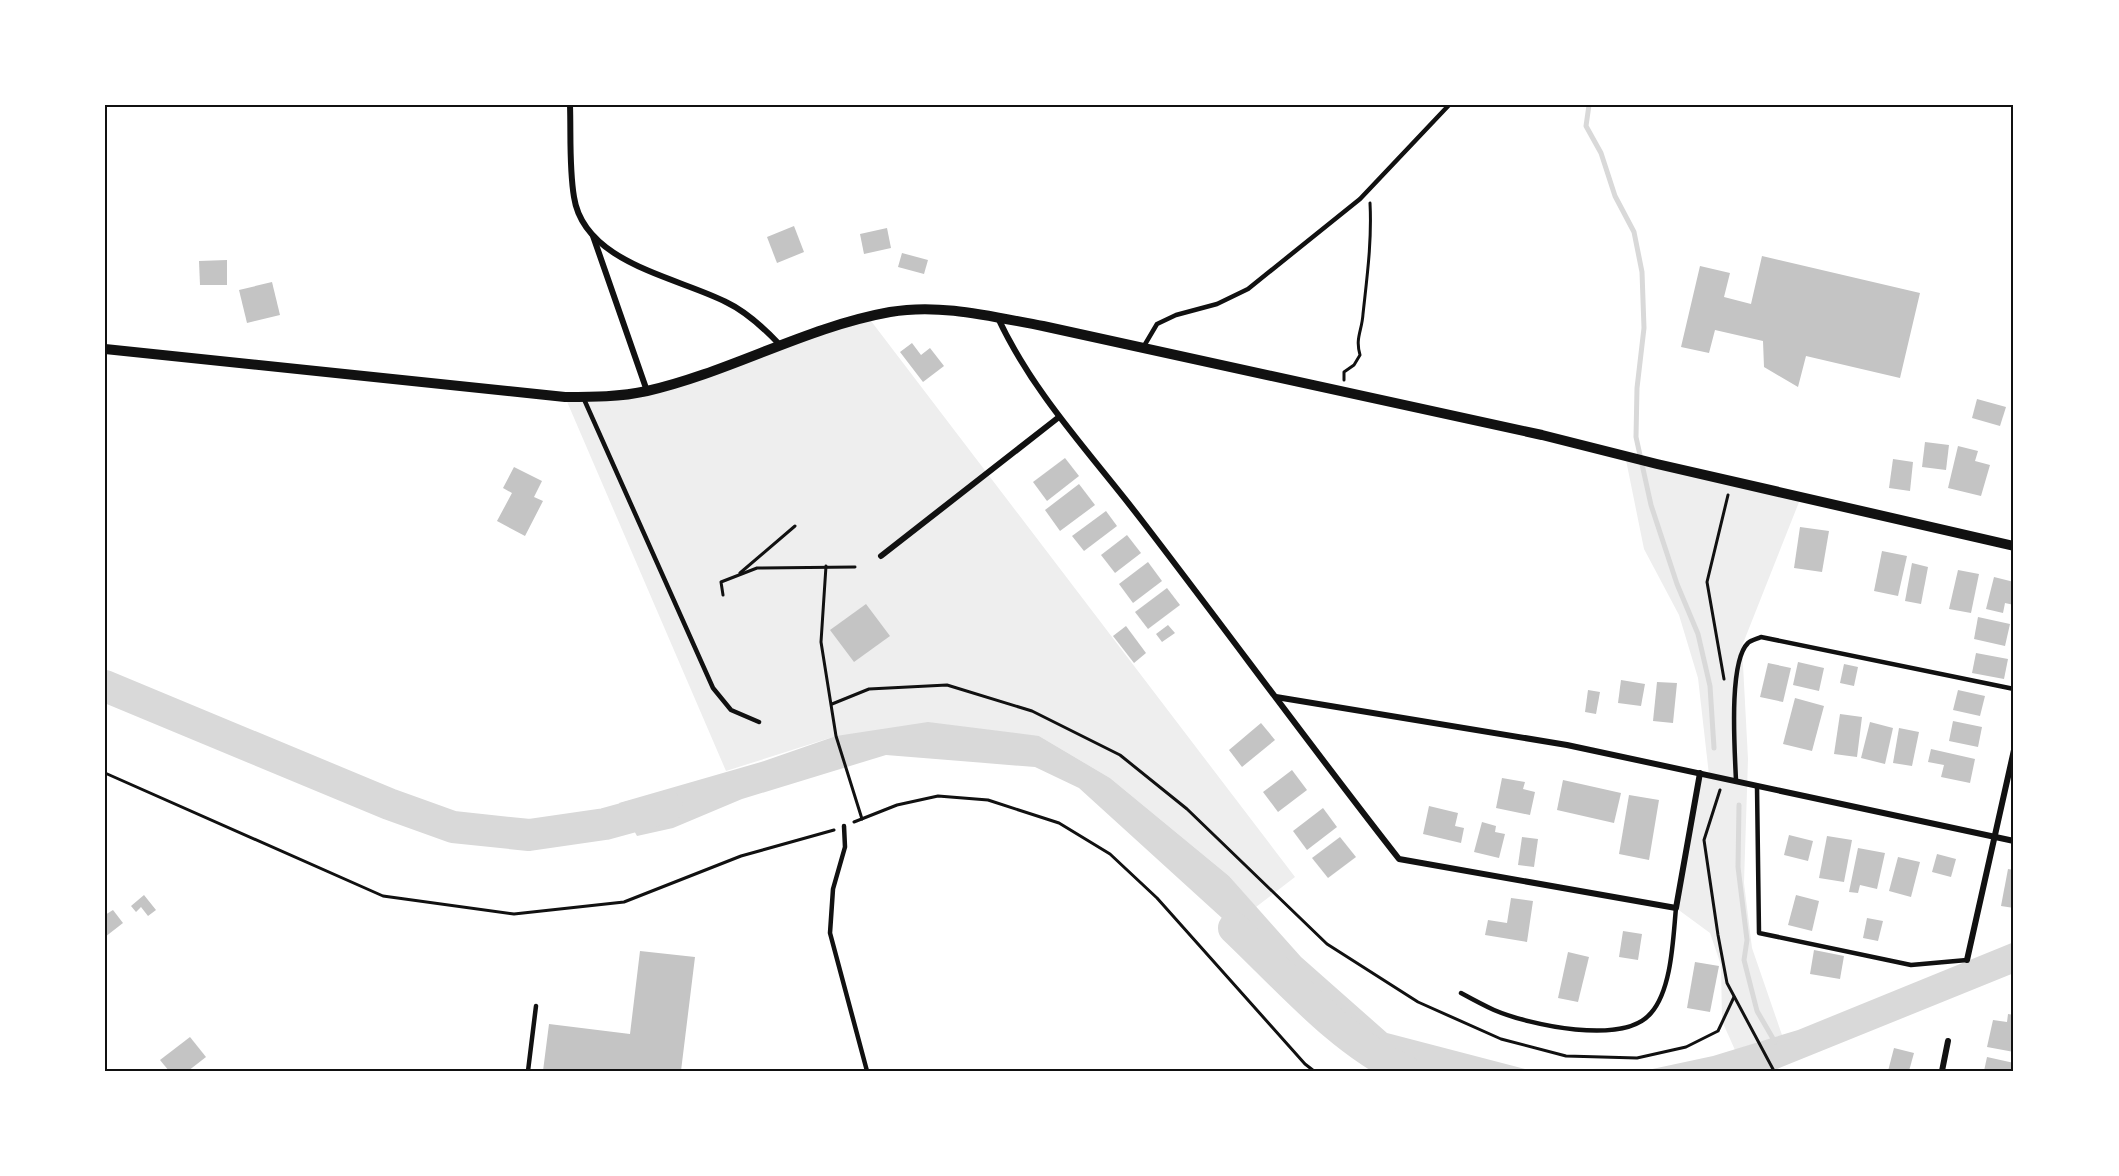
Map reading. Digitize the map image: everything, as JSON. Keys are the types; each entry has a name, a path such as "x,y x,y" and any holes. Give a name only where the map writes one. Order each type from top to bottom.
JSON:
{"street":[{"path":"570,105 574,198 582,219 592,234 647,391"},
{"path":"592,234 634,264 727,302 761,326 780,345"},
{"path":"105,349 583,397 647,391 854,320 891,312 932,309 998,318 1143,349 1626,455 2014,546"},
{"path":"998,318 1015,355 1059,417 1142,520 1399,860 1676,908 1700,773"},
{"path":"881,556 1059,417"},
{"path":"1276,697 1567,745 2014,841"},
{"path":"1967,960 2014,750"},
{"path":"1942,1071 1948,1041"}],"lane":[{"path":"1143,349 1157,324 1176,315 1217,304 1248,289 1370,190 1449,105"},
{"path":"583,397 713,688 731,710 759,722"},
{"path":"1736,781 1734,714 1738,661 1748,642 1761,637 2014,689"},
{"path":"1757,786 1759,933 1911,965 1967,960"},
{"path":"844,826 845,847 833,889 830,933 867,1071"},
{"path":"1461,993 1495,1010 1552,1025 1595,1031 1622,1029 1641,1023 1652,1013 1661,995 1672,955 1676,908"},
{"path":"528,1071 536,1006"}],"path":[{"path":"1343,393 1344,372 1354,365 1360,355 1356,342 1362,325 1372,234 1370,190"},
{"path":"1724,681 1722,658 1707,582 1732,481"},
{"path":"739,574 795,525"},
{"path":"826,566 821,642 836,736 862,819"},
{"path":"723,595 721,582 757,568 855,567"},
{"path":"831,704 869,689 947,685 1032,711 1120,755 1187,809 1327,944 1418,1002 1501,1040 1566,1056 1637,1058 1686,1047 1718,1031 1734,997"},
{"path":"105,773 384,896 514,914 624,902 741,856 816,836 897,805 938,796 988,800 1059,823 1110,854 1157,898 1297,1056 1314,1071"},
{"path":"1722,778 1704,840 1718,935 1727,983 1774,1071"}],"shaded area":[{"path":"868,317 1295,877 1256,907 1229,876 1110,778 1039,736 836,736 726,771 565,397 647,391"},
{"path":"1625,455 1801,497 1742,646 1748,759 1744,883 1752,948 1782,1035 1735,1050 1722,1021 1721,965 1710,933 1676,908 1700,773 1709,775 1698,678 1679,615 1644,549"},
{"path":"928,722 1039,736 1110,778 1229,876 1301,957 1387,1033 1533,1071 1417,1071 1367,1050 1079,788 1035,767 886,755 742,799 673,828 637,836 619,803 761,762 836,736"},
{"path":"2014,942 2014,973 1772,1071 1643,1071 1713,1056 1798,1030"}],"building":[{"path":"794,226 804,252 777,263 767,237"},
{"path":"887,228 891,248 864,254 860,234"},
{"path":"902,253 928,260 924,274 898,267"},
{"path":"1762,256 1920,293 1900,378 1806,356 1798,387 1764,367 1763,341 1715,330 1709,353 1681,347 1700,266 1730,273 1724,297 1751,304"},
{"path":"227,260 227,285 200,285 199,261"},
{"path":"272,282 280,315 247,323 239,290"},
{"path":"912,343 921,355 930,348 944,366 923,382 900,352"},
{"path":"1977,399 2006,407 2000,426 1972,418"},
{"path":"1925,442 1949,445 1946,470 1922,467"},
{"path":"1958,446 1978,451 1975,461 1990,465 1981,496 1948,488"},
{"path":"1065,458 1079,476 1047,501 1033,482"},
{"path":"1893,459 1913,462 1910,491 1889,488"},
{"path":"514,467 542,481 534,497 543,501 525,536 497,521 512,493 503,488"},
{"path":"1079,484 1095,505 1060,531 1045,510"},
{"path":"1106,511 1117,526 1084,551 1072,536"},
{"path":"1800,527 1829,531 1822,572 1794,568"},
{"path":"1127,535 1141,553 1115,573 1101,555"},
{"path":"1882,551 1907,556 1898,596 1874,591"},
{"path":"1148,562 1162,581 1133,603 1119,584"},
{"path":"1912,563 1928,567 1921,604 1905,601"},
{"path":"1958,570 1979,574 1971,613 1949,609"},
{"path":"1994,577 2014,582 2014,605 2005,603 2003,613 1986,609"},
{"path":"1167,588 1180,605 1148,629 1135,612"},
{"path":"866,604 890,636 854,662 830,630"},
{"path":"1978,617 2010,624 2005,646 1974,639"},
{"path":"1168,625 1175,633 1162,642 1156,634"},
{"path":"1126,626 1146,653 1134,663 1113,636"},
{"path":"1976,653 2008,659 2004,679 1972,673"},
{"path":"1798,662 1824,668 1819,691 1793,685"},
{"path":"1768,663 1791,668 1783,702 1760,697"},
{"path":"1844,664 1858,667 1854,686 1840,683"},
{"path":"1621,680 1645,684 1641,706 1618,703"},
{"path":"1657,682 1677,683 1673,723 1653,721"},
{"path":"1588,690 1600,692 1596,714 1585,712"},
{"path":"1958,690 1985,696 1980,716 1953,710"},
{"path":"1795,698 1824,706 1812,751 1783,744"},
{"path":"1840,714 1862,717 1857,757 1834,754"},
{"path":"1953,721 1982,727 1978,747 1949,741"},
{"path":"1870,722 1893,728 1885,764 1861,758"},
{"path":"1261,723 1275,740 1242,767 1229,750"},
{"path":"1899,728 1919,732 1912,766 1893,763"},
{"path":"1931,749 1975,759 1970,783 1941,777 1944,765 1928,762"},
{"path":"1292,770 1307,790 1278,812 1263,792"},
{"path":"1502,778 1525,782 1523,789 1535,792 1530,815 1496,808"},
{"path":"1563,780 1621,793 1614,823 1557,810"},
{"path":"1629,795 1659,800 1649,860 1619,854"},
{"path":"1429,806 1458,813 1455,826 1464,828 1461,843 1423,834"},
{"path":"1323,808 1337,827 1307,850 1293,831"},
{"path":"1482,822 1496,826 1495,832 1505,834 1499,858 1474,852"},
{"path":"1789,835 1813,841 1808,861 1784,855"},
{"path":"1827,836 1852,840 1844,882 1819,878"},
{"path":"1340,837 1356,857 1328,878 1312,858"},
{"path":"1522,837 1538,839 1534,867 1518,865"},
{"path":"1858,848 1885,853 1877,889 1860,885 1858,893 1849,892"},
{"path":"1937,854 1956,859 1951,877 1932,872"},
{"path":"1898,857 1920,862 1911,897 1889,891"},
{"path":"2008,869 2014,870 2014,908 2001,906"},
{"path":"144,895 156,910 148,916 141,907 136,912 131,906"},
{"path":"1796,895 1819,901 1812,931 1788,925"},
{"path":"1511,898 1533,901 1527,942 1485,935 1488,920 1507,923"},
{"path":"113,910 123,923 105,937 105,915"},
{"path":"1867,918 1883,921 1878,941 1863,938"},
{"path":"1623,931 1642,934 1638,960 1619,957"},
{"path":"1814,950 1844,956 1840,979 1810,974"},
{"path":"640,951 695,957 681,1071 543,1071 549,1024 630,1034"},
{"path":"1568,952 1589,957 1578,1002 1558,998"},
{"path":"1695,962 1719,966 1710,1012 1687,1008"},
{"path":"2008,1014 2014,1015 2014,1052 1987,1047 1993,1020 2007,1022"},
{"path":"190,1037 206,1057 188,1071 169,1071 160,1060"},
{"path":"1894,1048 1914,1053 1909,1071 1888,1071"},
{"path":"1987,1057 2014,1063 2014,1071 1984,1071"}],"waterway":[{"path":"1589,105 1586,126 1601,153 1615,196 1634,232 1642,272 1644,328 1637,388 1636,437 1651,505 1677,584 1698,634 1710,686 1714,748"},
{"path":"105,686 389,804 453,827 529,835 605,824 667,807"},
{"path":"1739,805 1738,867 1747,940 1744,960 1757,1011 1775,1042"},
{"path":"1234,928 1336,1025 1358,1043 1405,1071"}]}
